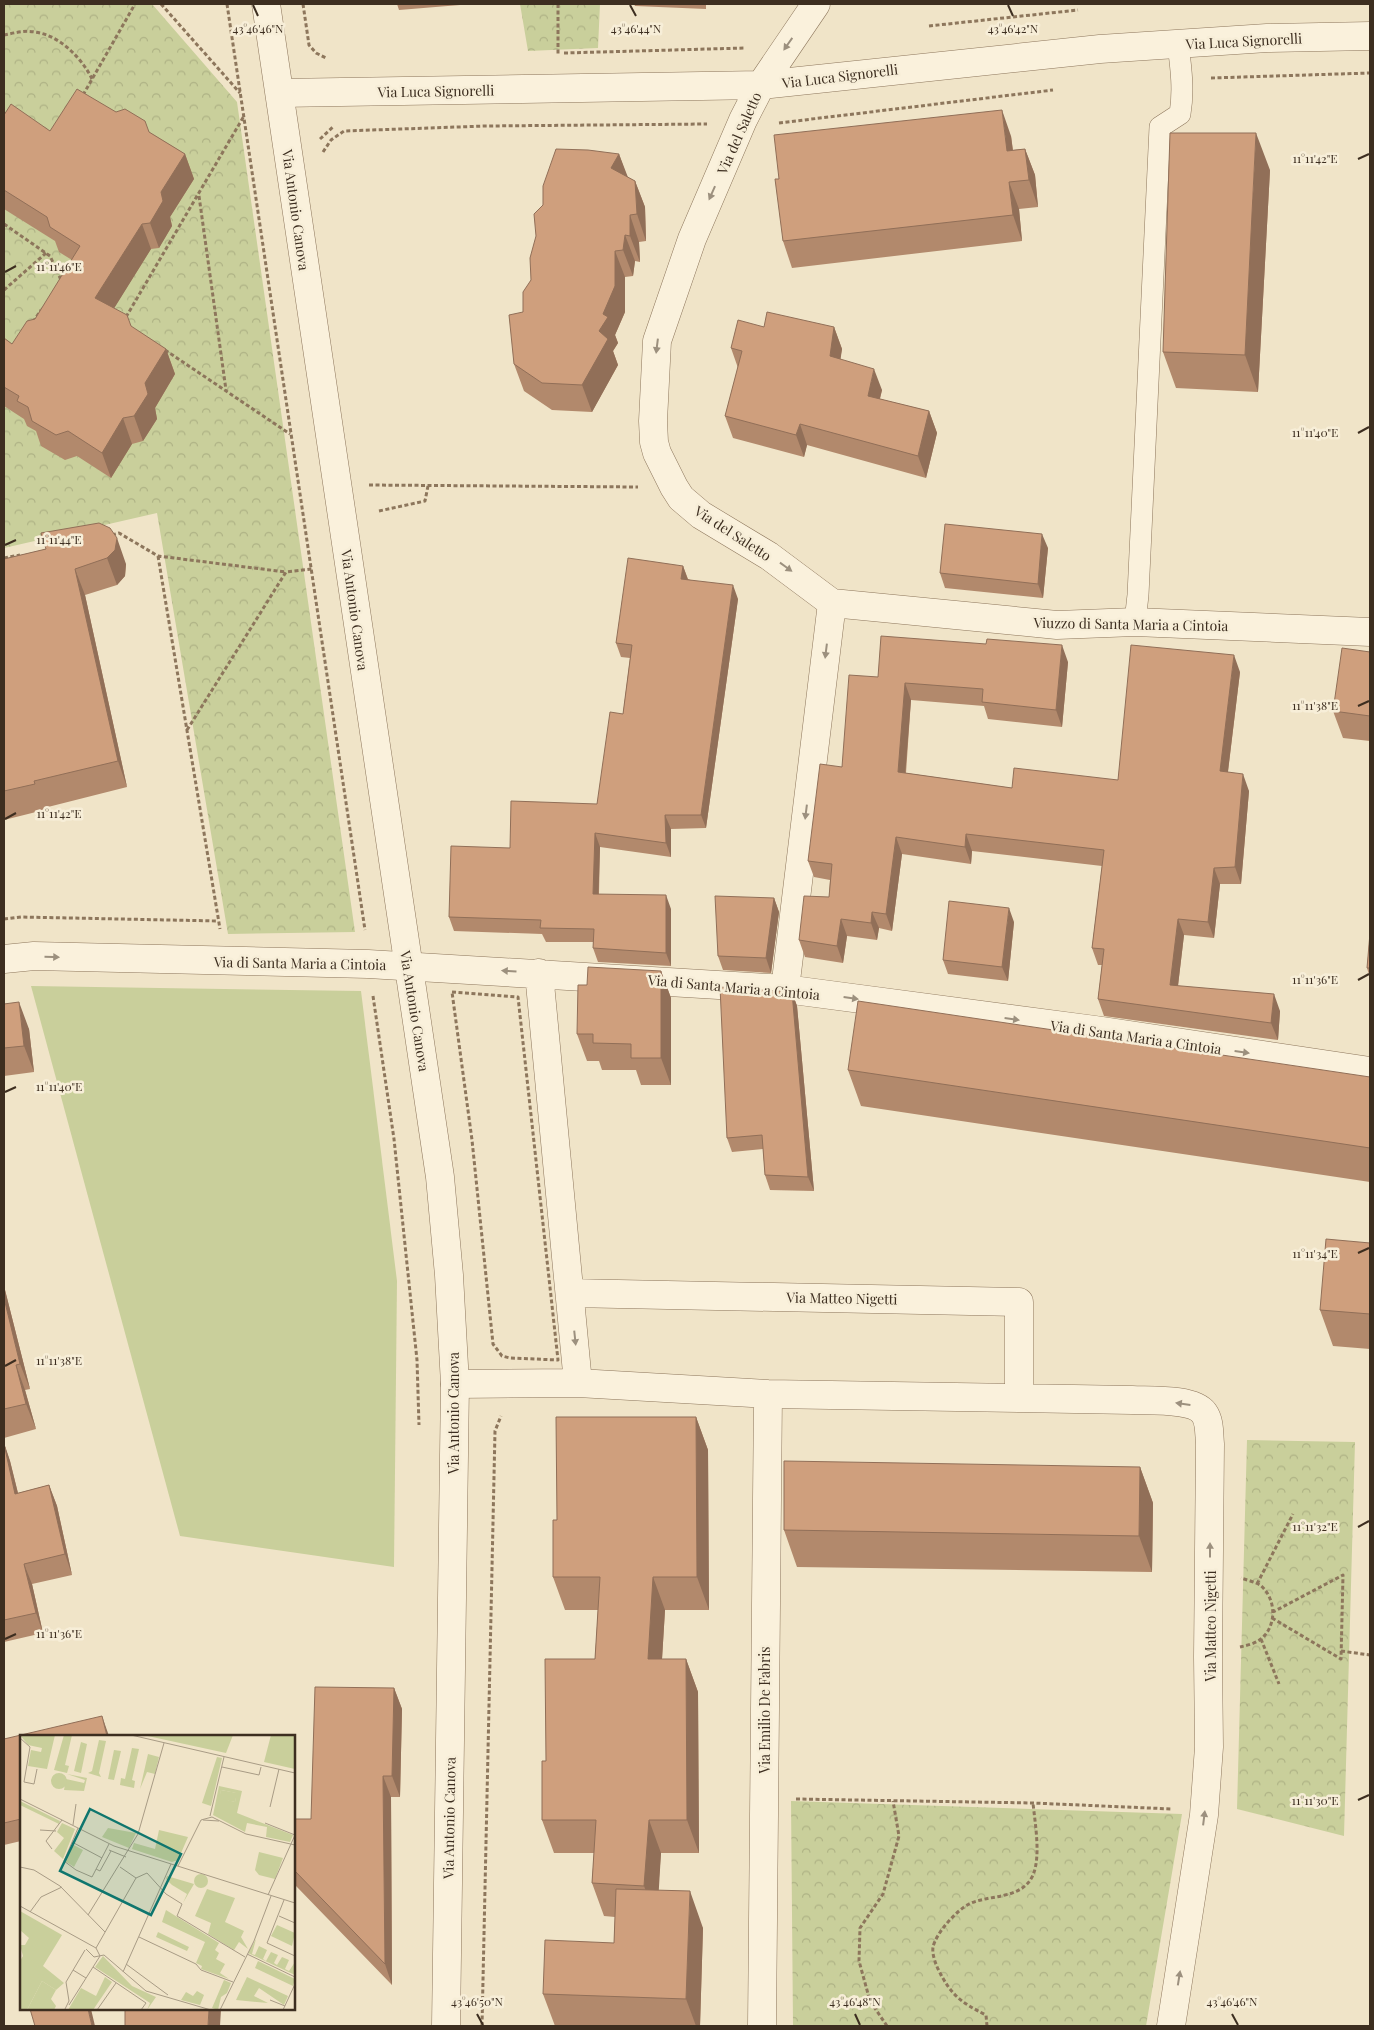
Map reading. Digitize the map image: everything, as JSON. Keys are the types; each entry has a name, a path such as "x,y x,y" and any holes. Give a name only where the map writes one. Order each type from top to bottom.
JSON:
{"street":[{"name":"Via Antonio Canova","path":"266,4 440,1177 449,1275 455,1384 446,2026"},
{"name":"Via del Saletto","path":"816,4 761,85 743,120 692,239 657,341 653,391 654,442 662,465 681,498 701,515 770,556 832,603"},
{"name":"Via Luca Signorelli","path":"280,93 761,85 1019,56 1267,38 1370,36"},
{"name":"Viuzzo di Santa Maria a Cintoia","path":"832,603 1057,625 1135,622 1370,632"},
{"path":"785,989 832,603"},
{"name":"Via di Santa Maria a Cintoia","path":"4,958 34,956 408,966 785,989 1095,1030 1370,1071"},
{"path":"539,973 578,1383"},
{"name":"Via Matteo Nigetti","path":"570,1293 1018,1302 1019,1398"},
{"name":"Via Matteo Nigetti","path":"455,1384 578,1383 768,1394 1173,1402 1190,1404 1205,1414 1210,1444 1209,1747 1204,1815 1171,2026"},
{"name":"Via Emilio De Fabris","path":"762,2026 768,1394"}],"lane":[{"path":"1135,622 1138,595 1160,127 1180,114 1182,79 1178,44"}],"path":[{"path":"82,96 135,4"},
{"path":"161,4 241,94"},
{"path":"227,4 365,931"},
{"path":"303,4 309,45"},
{"path":"558,4 558,89"},
{"path":"929,26 1078,10"},
{"path":"4,35 38,32 59,41 80,61 92,80"},
{"path":"558,53 749,48"},
{"path":"1182,79 1370,72"},
{"path":"773,124 1059,89"},
{"path":"123,322 244,116"},
{"path":"323,152 331,140 344,131 496,125 707,124 713,126"},
{"path":"199,195 226,391"},
{"path":"4,224 50,256 61,280 69,285"},
{"path":"4,290 46,253"},
{"path":"56,288 61,280"},
{"path":"29,328 45,304"},
{"path":"162,349 291,435"},
{"path":"336,485 640,487 640,478"},
{"path":"379,511 425,501 428,486"},
{"path":"110,535 119,533 158,556 286,572 312,569"},
{"path":"4,558 29,554"},
{"path":"158,556 225,962"},
{"path":"187,730 286,572"},
{"path":"4,919 21,917 218,921"},
{"path":"452,992 472,1140 493,1344 502,1356 537,1360"},
{"path":"374,1002 394,1139 416,1350 419,1428"},
{"path":"482,2026 495,1431 502,1414 507,1412"},
{"path":"1257,1584 1292,1514"},
{"path":"1208,1656 1251,1644 1261,1638 1270,1626 1273,1612 1267,1594 1257,1584 1210,1566"},
{"path":"1272,1618 1341,1659 1343,1575 1273,1612"},
{"path":"1261,1638 1279,1684"},
{"path":"1341,1651 1370,1655"},
{"path":"795,1799 1033,1803 1179,1809"},
{"path":"887,2026 870,2001 859,1961 860,1928 883,1894 899,1836 894,1800"},
{"path":"987,2026 986,2015 953,1995 946,1986 935,1962 933,1948 939,1933 959,1910 971,1903 1004,1896 1024,1887 1033,1875 1036,1848 1033,1803"}],"green space":[{"path":"4,4 152,4 237,102 355,932 228,934 157,513 4,548"},
{"path":"520,4 600,4 598,48 528,51"},
{"path":"31,986 361,991 397,1281 394,1567 180,1536"},
{"path":"1247,1440 1355,1442 1344,1836 1237,1809"},
{"path":"791,1801 1182,1814 1146,2026 793,2026"}],"building":[{"path":"77,89 116,112 125,109 145,121 149,132 185,154 161,192 163,201 150,223 142,224 95,298 127,315 131,326 166,349 145,383 148,394 134,416 123,418 102,453 68,431 56,435 32,421 28,407 17,401 19,396 4,387 4,338 12,344 27,321 35,319 80,246 50,227 47,217 4,190 4,115 11,104 50,131"},
{"path":"1002,110 1007,151 1025,149 1029,180 1009,182 1013,215 783,241 775,179 779,179 774,135"},
{"path":"1170,133 1256,133 1245,355 1163,352"},
{"path":"556,149 588,150 619,154 611,168 635,181 637,214 630,215 630,236 625,235 623,250 615,251 615,286 603,314 608,317 599,331 608,339 582,385 542,383 514,364 509,315 523,312 523,292 531,280 530,258 536,236 534,214 543,205 543,186"},
{"path":"767,312 834,327 830,356 874,369 868,396 929,411 918,456 800,424 796,435 725,416 742,351 731,348 738,320 764,327"},
{"path":"99,523 110,528 117,538 115,550 107,558 75,569 118,761 34,781 35,784 4,791 4,559 46,549 41,533"},
{"path":"945,524 1042,534 1038,584 940,573"},
{"path":"628,558 683,566 681,579 733,585 701,815 665,815 666,843 595,833 593,894 666,895 666,953 593,948 594,929 540,928 541,920 449,917 451,846 510,848 511,801 597,804 610,712 623,714 632,645 616,643"},
{"path":"881,636 986,644 987,639 1062,645 1056,710 982,702 983,689 905,683 898,772 1012,788 1014,768 1118,780 1131,645 1234,655 1220,771 1243,774 1235,867 1214,868 1208,922 1178,919 1170,985 1274,994 1271,1023 1098,999 1104,949 1092,948 1104,850 966,834 965,847 896,837 886,914 872,912 871,923 841,919 837,946 799,940 804,896 829,897 832,864 808,861 820,764 842,767 849,675 878,677"},
{"path":"1342,648 1370,652 1370,716 1333,711"},
{"path":"715,896 774,898 766,958 718,956"},
{"path":"949,901 1009,908 1002,967 943,960"},
{"path":"1370,933 1370,968 1367,968"},
{"path":"588,967 661,971 661,1058 631,1058 631,1044 593,1043 593,1034 577,1034 578,985 587,985"},
{"path":"720,987 792,992 808,1177 765,1175 762,1135 727,1138"},
{"path":"858,1001 1370,1077 1370,1148 848,1070"},
{"path":"19,1002 24,1046 4,1048 4,1004"},
{"path":"1326,1239 1370,1243 1370,1314 1320,1310"},
{"path":"4,1298 20,1364 16,1365 26,1404 4,1409"},
{"path":"556,1417 696,1417 697,1577 653,1577 648,1659 686,1659 687,1820 649,1820 644,1886 592,1883 596,1820 542,1820 542,1761 546,1761 545,1659 595,1659 600,1577 553,1577 553,1520 557,1520"},
{"path":"4,1444 15,1494 49,1485 65,1554 24,1564 36,1613 4,1620"},
{"path":"784,1461 1140,1467 1139,1536 784,1530"},
{"path":"315,1687 394,1688 392,1776 383,1776 385,1964 295,1871 295,1819 311,1819"},
{"path":"102,1716 107,1735 21,1735"},
{"path":"20,1735 20,1819 4,1823 4,1739"},
{"path":"616,1889 690,1891 686,1999 543,1994 545,1940 614,1943"},
{"path":"30,2010 88,2010 92,2026 35,2026"},
{"path":"125,2010 209,2010 208,2026 125,2026"}]}
